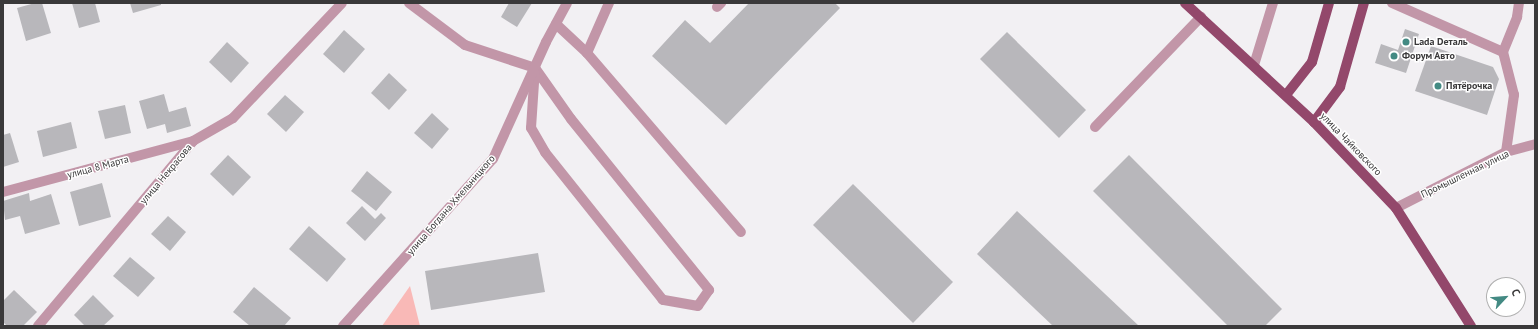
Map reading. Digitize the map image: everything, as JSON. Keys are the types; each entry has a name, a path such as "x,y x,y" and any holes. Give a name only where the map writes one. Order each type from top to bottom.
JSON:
{"main road":[{"name":"улица Чайковского","path":"1185,3 1254,65 1314,122 1396,208 1472,326"},
{"path":"1286,95 1312,62 1329,3"},
{"path":"1314,122 1340,87 1364,3"}],"street":[{"name":"улица Некрасова","path":"38,326 193,141 233,118 342,3"},
{"path":"409,3 466,45 535,68 570,120 709,290 698,306 663,300 545,152 531,128 535,68"},
{"name":"улица Богдана Хмельницкого","path":"343,326 493,159 567,3"},
{"path":"587,54 608,3"},
{"path":"1254,65 1273,3"},
{"path":"1392,3 1503,52"},
{"path":"1506,152 1514,95 1503,52 1517,17 1519,3"},
{"path":"1096,127 1201,17"},
{"path":"556,24 587,54 741,232"},
{"name":"улица 8 Марта","path":"3,192 193,141"},
{"name":"Промышленная улица","path":"1396,208 1506,152 1535,144"}],"shaded area":[{"path":"410,286 420,326 382,326"}],"building":[{"path":"35,3 42,3 51,33 26,41 17,8"},
{"path":"72,3 95,3 100,22 79,28"},
{"path":"130,3 161,3 161,5 133,13"},
{"path":"509,3 532,3 517,27 501,17"},
{"path":"749,3 835,3 840,8 726,125 652,56 685,20 710,43"},
{"name":"Форум Авто","path":"1405,29 1419,34 1406,73 1375,63 1381,44 1398,50"},
{"path":"344,30 365,49 344,73 323,54"},
{"path":"1007,32 1086,110 1059,138 980,59"},
{"path":"227,42 249,63 231,83 209,62"},
{"path":"1431,46 1493,67 1499,79 1487,115 1415,91"},
{"path":"389,73 407,90 389,110 371,93"},
{"path":"164,94 169,112 186,107 191,126 167,133 165,124 147,129 139,101"},
{"path":"285,95 304,112 286,132 267,114"},
{"path":"125,105 131,133 105,139 98,111"},
{"path":"432,113 449,129 432,149 414,133"},
{"path":"71,122 77,148 43,157 37,131"},
{"path":"10,133 19,162 3,167 3,135"},
{"path":"228,155 251,177 233,196 210,174"},
{"path":"1129,155 1282,309 1265,326 1228,326 1093,191"},
{"path":"367,171 392,192 376,211 351,191"},
{"path":"102,183 111,217 79,226 70,192"},
{"path":"853,184 953,282 913,323 813,225"},
{"path":"29,193 30,201 51,194 60,224 25,234 20,216 5,220 3,201"},
{"path":"362,206 375,219 381,213 386,218 365,241 346,223"},
{"path":"1017,211 1139,326 1053,326 977,254"},
{"path":"168,216 186,232 170,251 151,234"},
{"path":"309,226 346,259 327,282 289,249"},
{"path":"538,253 545,292 431,310 425,271"},
{"path":"130,257 155,278 138,297 113,276"},
{"path":"254,287 291,318 284,326 250,326 233,312"},
{"path":"14,290 37,312 23,326 7,326 3,322 3,301"},
{"path":"93,295 114,316 103,326 85,326 74,315"}],"place":[{"name":"Lada Dеталь","path":"1406,42"},
{"name":"Форум Авто","path":"1394,56"},
{"name":"Пятёрочка","path":"1438,86"}]}
